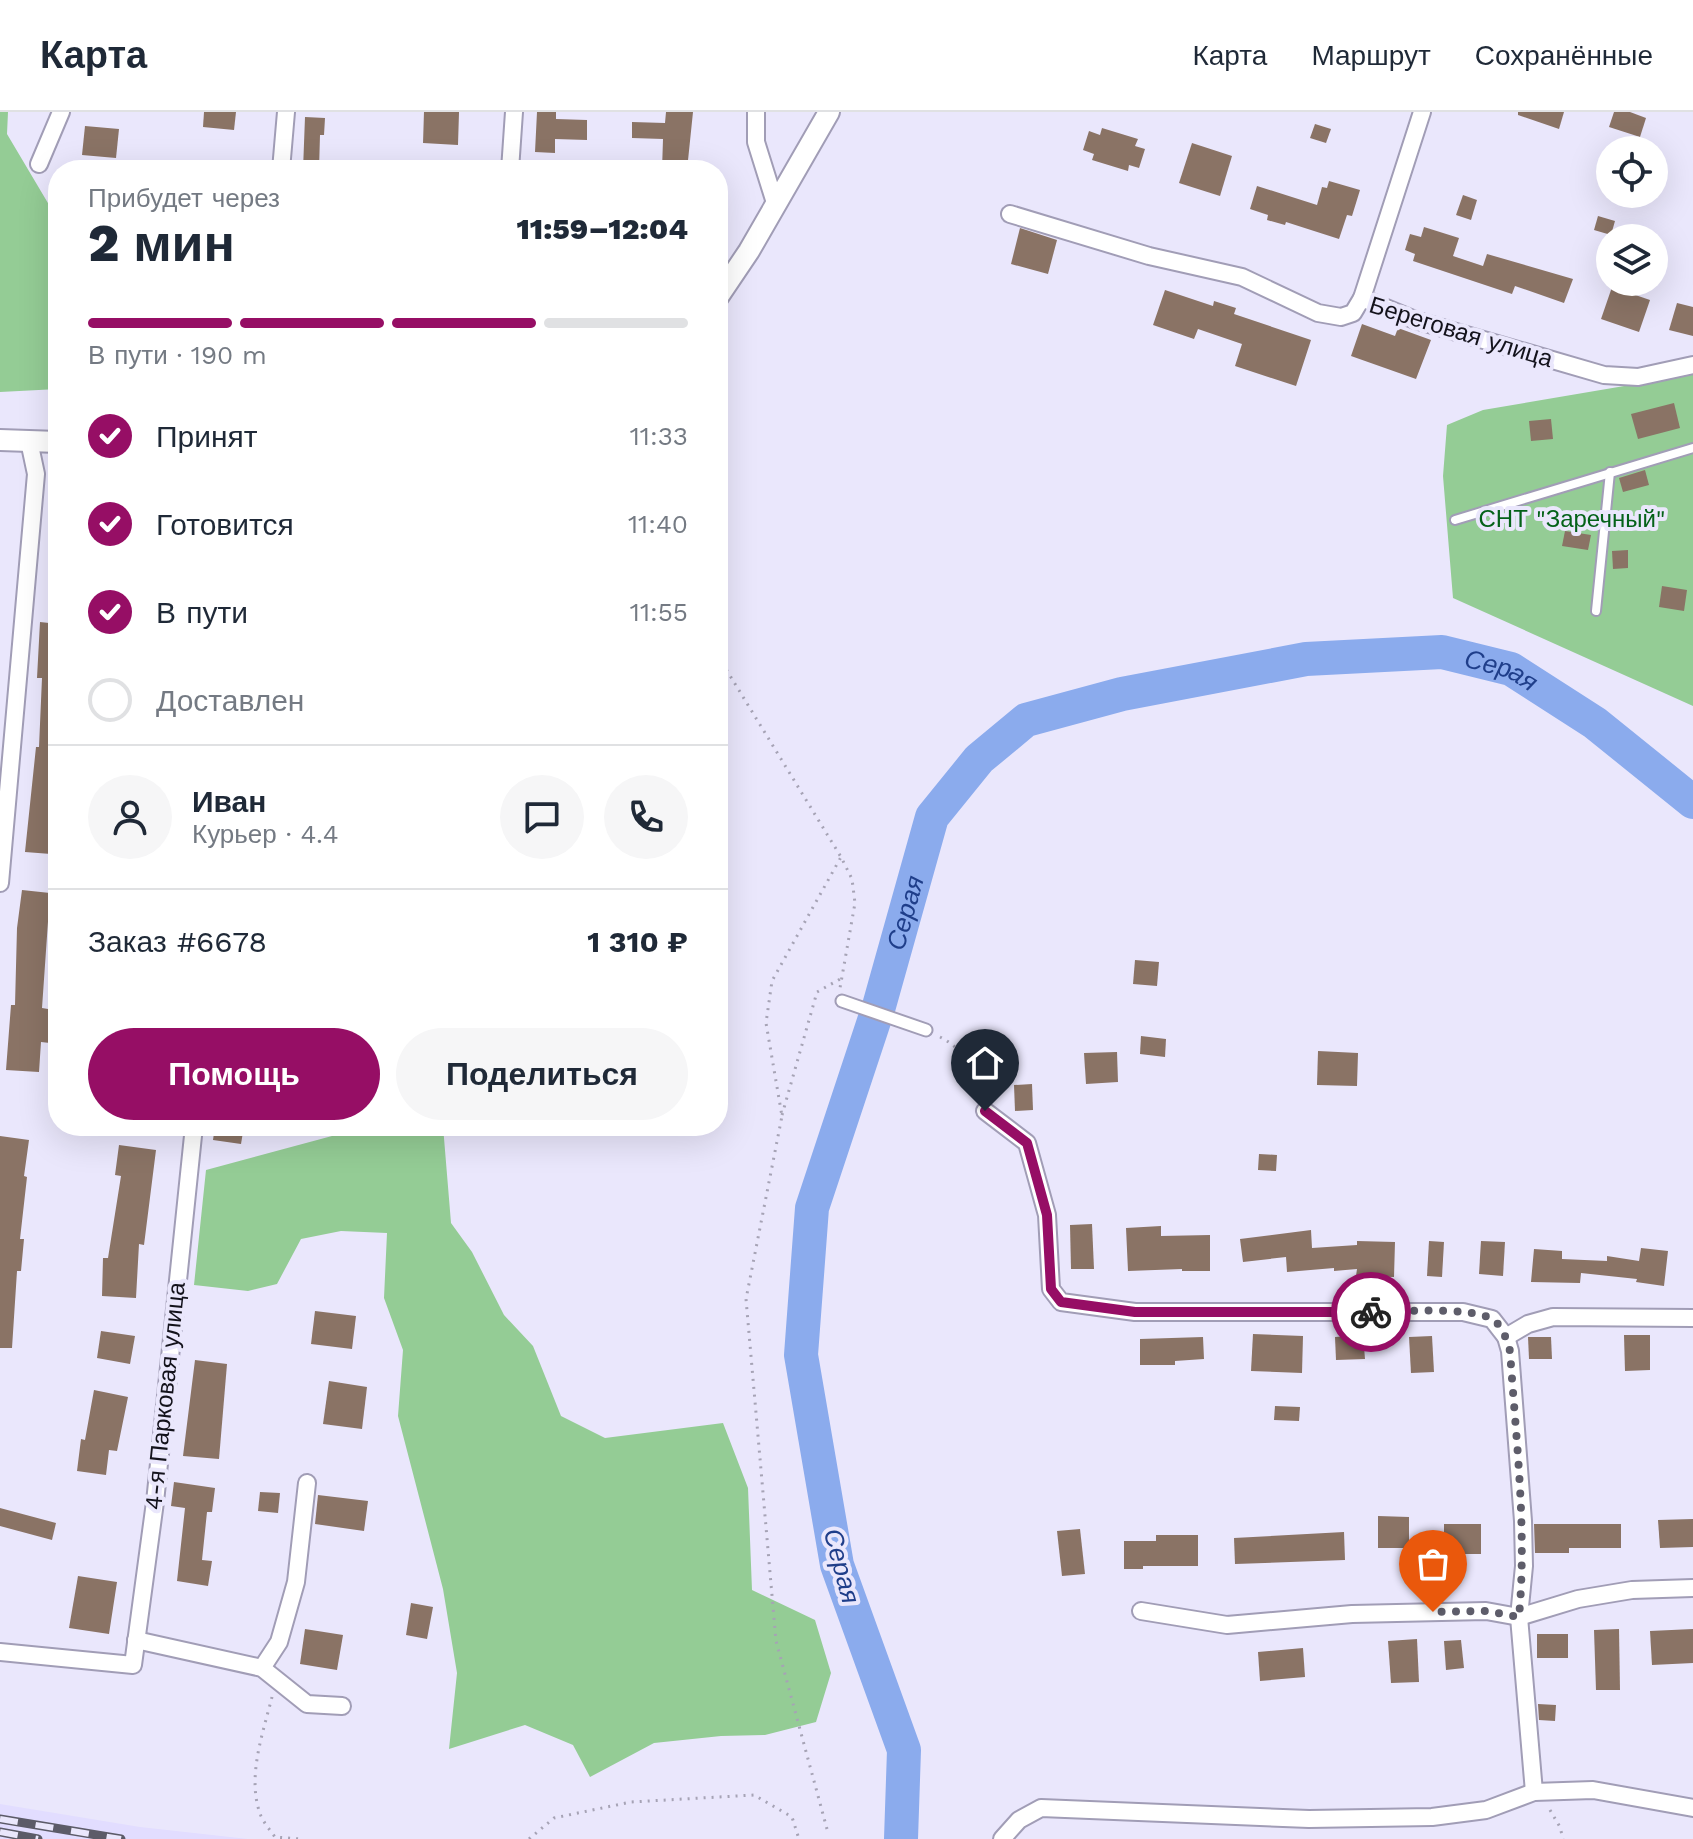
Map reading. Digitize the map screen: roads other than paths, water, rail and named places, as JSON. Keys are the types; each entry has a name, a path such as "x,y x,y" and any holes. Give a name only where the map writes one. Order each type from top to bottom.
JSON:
{"street":[{"path":"39,164 61,112"},
{"path":"282,160 286,112"},
{"path":"511,160 514,112"},
{"path":"756,112 756,142 776,206"},
{"path":"728,281 776,206 829,112"},
{"path":"1362,298 1422,112"},
{"name":"Береговая улица","path":"1010,214 1149,256 1242,277 1318,313 1341,317 1353,313 1362,298 1415,320 1604,375 1638,377 1693,365"},
{"path":"0,440 48,442"},
{"path":"0,883 36,474 29,441"},
{"path":"842,1001 926,1030"},
{"path":"985,1111 1027,1143 1047,1215 1051,1289 1061,1302 1135,1312 1463,1312 1492,1319 1506,1337 1510,1351 1523,1521 1524,1566 1519,1617 1534,1792"},
{"name":"4-я Парковая улица","path":"0,1652 133,1665 156,1486 193,1136"},
{"path":"1506,1337 1528,1324 1553,1317 1693,1318"},
{"path":"267,1673 296,1582 307,1483"},
{"path":"1141,1611 1227,1625 1352,1614 1486,1611 1519,1617 1578,1599 1632,1590 1693,1588"},
{"path":"136,1640 267,1673 307,1704 342,1706"},
{"path":"1002,1839 1019,1820 1041,1808 1309,1819 1432,1817 1486,1810 1534,1792 1593,1790 1693,1808"}],"lane":[{"path":"1455,520 1693,448"},
{"path":"1596,611 1610,472"}],"waterway":[{"name":"Серая","path":"901,1839 904,1750 837,1565 801,1355 812,1208 879,1006 932,817 979,759 1026,720 1122,694 1306,659 1442,652 1511,669 1595,723 1693,802"}],"railway":[{"path":"0,1819 121,1839"},
{"path":"0,1832 38,1839"}],"park label":[{"name":"СНТ \"Заречный\"","path":"1572,519"}]}
